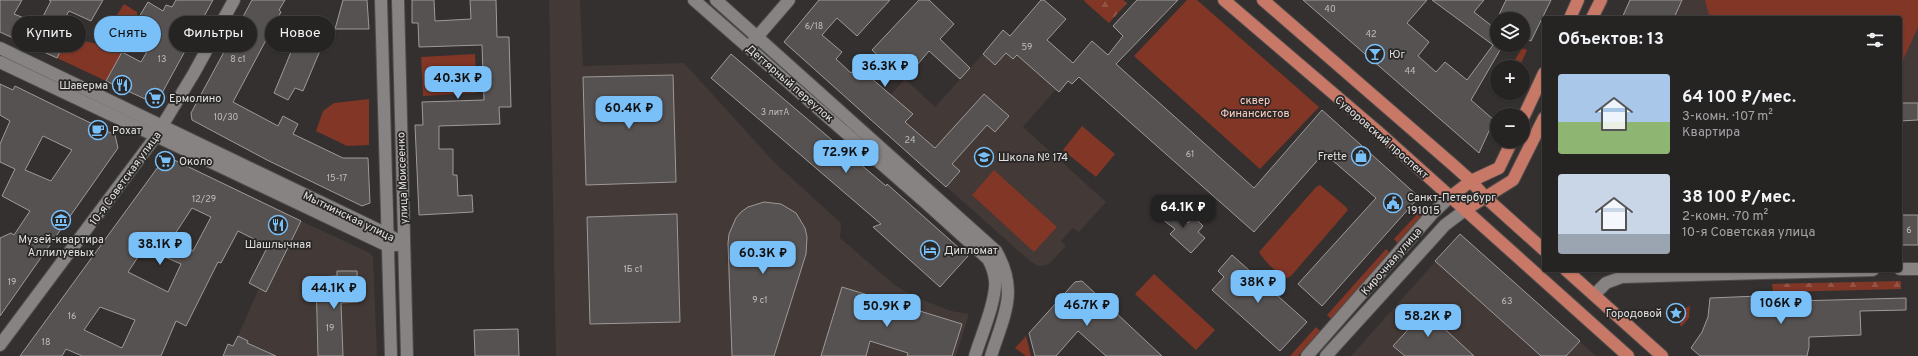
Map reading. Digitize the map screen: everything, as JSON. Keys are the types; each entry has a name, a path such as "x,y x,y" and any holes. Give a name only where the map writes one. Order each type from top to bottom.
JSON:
{"main road":[{"name":"Суворовский проспект","path":"1224,0 1376,130 1628,356"},
{"path":"1263,0 1472,181 1485,198 1542,248"},
{"path":"1571,16 1578,0"},
{"path":"1593,16 1601,0"},
{"path":"1528,108 1542,77"},
{"name":"Кирочная улица","path":"1465,210 1513,180 1542,122"},
{"name":"Кирочная улица","path":"1450,197 1472,181 1499,168 1509,148"},
{"path":"1568,272 1662,356"}],"street":[{"name":"10-я Советская улица","path":"0,345 159,131 234,0"},
{"name":"улица Моисеенко","path":"381,0 391,356"},
{"name":"улица Моисеенко","path":"398,0 407,356"},
{"name":"Дегтярный переулок","path":"694,0 749,46 988,259 996,282 994,296 975,356"},
{"name":"Дегтярный переулок","path":"716,0 996,251 1004,264 1009,286 1008,300 991,356"},
{"path":"749,46 789,0"},
{"name":"Мытнинская улица","path":"0,48 159,131"},
{"name":"Мытнинская улица","path":"0,62 159,131 388,240 404,244"},
{"name":"Кирочная улица","path":"1307,356 1432,214 1450,197"},
{"name":"Кирочная улица","path":"1326,356 1445,225 1465,210"},
{"path":"1902,269 1918,269"},
{"path":"1594,296 1606,283 1622,277 1801,272"}],"shaded area":[{"path":"549,0 580,0 583,66 684,63 774,162 841,223 840,238 896,286 918,298 951,311 969,314 956,356 556,356"},
{"path":"1630,0 1918,0 1918,103 1902,103 1902,16 1623,16"},
{"name":"Школа № 174","path":"1006,53 1017,55 1056,89 1023,127 1106,202 1079,232 1073,228 1061,241 1066,246 1050,263 1046,265 1039,266 1031,262 869,118 905,79 935,107 983,54 995,65"},
{"path":"301,221 370,253 373,257 377,356 255,356 244,351 248,341 238,336 259,288 266,291"},
{"path":"1460,234 1596,356 1351,356"}],"green space":[{"path":"1123,0 1127,3 1109,23 1084,1"},
{"name":"сквер Финансистов","path":"1187,0 1197,0 1319,107 1260,169 1134,56"},
{"path":"1705,0 1918,0 1918,27 1902,63 1902,16 1709,15"},
{"path":"124,4 137,12 137,16 116,16"},
{"path":"86,41 94,43 94,52 122,52 106,81 57,58 60,52 86,52"},
{"path":"1520,52 1526,52 1522,60 1515,60"},
{"path":"475,54 477,93 423,96 421,57"},
{"path":"369,99 369,145 347,146 316,131 323,111 334,103"},
{"path":"1082,126 1115,154 1096,177 1063,150"},
{"path":"994,170 1057,227 1034,252 972,195"},
{"path":"1320,185 1348,210 1291,276 1287,278 1279,274 1271,267 1259,252 1316,187"},
{"path":"1422,209 1426,213 1398,244 1394,239"},
{"path":"1386,249 1390,253 1331,319 1327,315"},
{"path":"1154,274 1215,330 1196,350 1135,294"},
{"path":"1901,281 1901,289 1773,292 1772,284"},
{"path":"1690,306 1689,318 1681,327 1679,322 1684,314 1683,309"},
{"path":"1316,327 1320,331 1298,356 1290,356"},
{"path":"1026,336 1031,356 1026,356 1015,348"}],"building":[{"path":"0,0 22,0 14,14 19,16 12,16 12,37 0,32"},
{"path":"49,0 103,0 91,21 86,19 86,16 80,16 69,11 66,16 43,16 51,1"},
{"path":"176,0 213,0 204,16 169,16 169,52 184,52 156,104 106,81 122,52 141,62 147,52 161,52 161,16 140,16 148,2 163,11 166,5 172,7"},
{"path":"252,0 285,0 279,10 281,12 279,16 265,16 265,42 233,102 278,126 283,116 298,124 293,134 343,158 368,158 370,203 362,206 267,160 192,120 191,113 224,52 257,52 257,16 243,16"},
{"path":"343,0 367,0 369,29 335,29"},
{"path":"412,0 434,0 435,21 471,19 470,0 496,0 497,37 509,37 511,107 499,107 500,124 439,126 439,149 453,149 453,175 457,175 458,196 472,195 473,212 419,215 415,125 423,125 422,102 484,100 482,45 419,47 418,23 412,23"},
{"path":"819,0 890,0 857,36 837,18 822,35 842,52 836,59 851,73 857,66 913,114 905,122 935,148 984,94 1009,116 995,132 987,125 952,164 960,171 946,187 784,42"},
{"path":"919,0 929,0 954,24 940,39 970,68 960,79 929,51 905,79 872,50"},
{"path":"1041,0 1044,0 1066,19 1047,40 1073,63 1092,41 1108,55 1123,36 1113,26 1137,0 1178,0 1116,64 1254,188 1322,110 1419,197 1322,306 1298,284 1376,198 1324,153 1254,232 1079,77 1072,84 1068,81 1059,92 1017,55 1013,59 1006,53 995,65 983,54 1003,30 1010,36"},
{"path":"1303,0 1427,0 1407,23 1429,42 1418,56 1436,72 1445,62 1467,80 1490,49 1490,52 1499,52 1494,60 1490,60 1490,67 1471,100 1490,117 1490,129 1479,153"},
{"path":"1432,0 1484,0 1474,12 1490,25 1490,43"},
{"path":"1506,0 1551,0 1531,41 1530,12 1500,12"},
{"path":"1630,0 1682,0 1675,16 1623,16"},
{"path":"44,52 60,52 57,58"},
{"path":"291,52 319,52 303,91 295,88 288,100 274,93"},
{"path":"731,54 886,186 887,184 968,256 940,287 873,227 881,224 711,78"},
{"path":"673,75 676,182 586,185 583,77"},
{"path":"0,84 13,90 15,86 115,135 118,148 0,316 0,238 11,233 14,235 30,211 2,196 15,169 0,162 0,144 10,121 0,115","holes":["43,136 72,150 51,181 25,170"]},
{"path":"1902,103 1918,103 1918,120 1902,121"},
{"path":"166,156 301,221 266,292 249,283 268,246 238,231 221,263 218,262 186,326 176,321 161,356 82,356 66,349 62,356 20,356","holes":["192,208 211,217 193,251 171,240","144,248 181,264 168,292 128,272","100,307 135,320 122,348 84,330"]},
{"path":"764,202 781,204 796,213 805,228 807,237 806,254 774,356 732,356 728,243 729,234 736,218 741,212 748,207"},
{"path":"1165,205 1169,206 1180,219 1182,217 1188,223 1193,216 1203,226 1198,232 1205,238 1191,253 1170,234 1175,229 1158,216 1159,209"},
{"path":"677,214 680,322 590,324 587,217"},
{"path":"1902,215 1918,215 1918,245 1902,245"},
{"path":"1460,234 1580,341 1566,356 1541,356 1435,261"},
{"path":"1232,255 1307,322 1280,351 1212,290 1224,277 1218,271"},
{"path":"337,271 357,271 358,302 341,303 343,356 318,356 316,277 337,276"},
{"path":"1082,281 1162,356 1106,356 1078,331 1056,356 1035,356 1029,333 1075,282"},
{"path":"842,287 962,324 952,356 907,356 908,353 870,341 866,356 821,356"},
{"path":"1759,296 1759,302 1906,298 1906,310 1860,311 1861,335 1809,337 1807,356 1700,356 1691,348 1702,332 1708,317 1710,298"},
{"path":"1416,304 1474,356 1405,356 1393,346 1415,322 1407,314"},
{"path":"518,329 519,356 475,356 474,330"},
{"path":"238,336 248,341 247,343 276,356 223,356 228,344 233,346"}],"place":[{"name":"Юг","path":"1375,54"},
{"name":"Шаверма","path":"122,85"},
{"name":"Ермолино","path":"155,98"},
{"name":"Рохат","path":"98,130"},
{"name":"Frette","path":"1361,156"},
{"name":"Школа № 174","path":"984,157"},
{"name":"Около","path":"165,161"},
{"name":"Санкт-Петербург 191015","path":"1393,203"},
{"name":"Музей-квартира Аллилуевых","path":"61,220"},
{"name":"Шашлычная","path":"278,225"},
{"name":"Дипломат","path":"930,250"},
{"name":"Городовой","path":"1676,313"}]}
